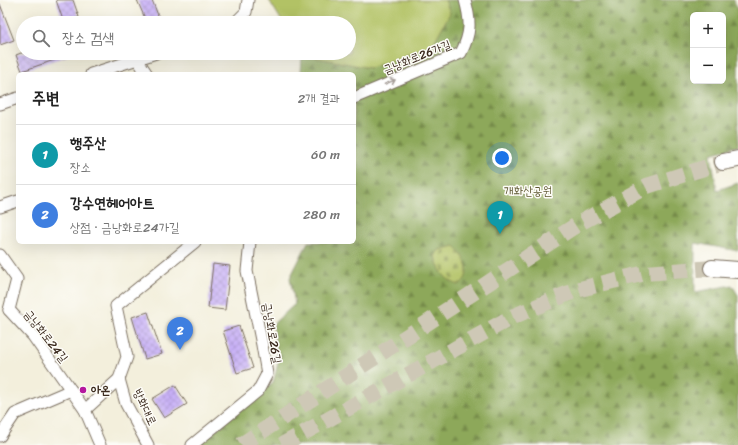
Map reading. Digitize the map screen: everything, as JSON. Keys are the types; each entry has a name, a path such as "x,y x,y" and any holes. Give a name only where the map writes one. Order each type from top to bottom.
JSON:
{"highway":[{"path":"712,268 738,270"}],"street":[{"path":"242,16 246,12 248,0"},
{"name":"금낭화로26가길","path":"356,97 461,53 468,40 470,19 465,0"},
{"path":"97,72 134,60"},
{"path":"138,60 146,72"},
{"path":"0,104 16,99"},
{"path":"0,206 16,202"},
{"path":"100,445 85,410 120,379 127,357 116,306 193,244"},
{"name":"금낭화로26길","path":"192,445 258,391 266,374 262,345 247,271 250,244"},
{"name":"금낭화로24길","path":"0,255 17,279 4,314 32,336 85,410"},
{"name":"방화대로","path":"120,379 126,404 148,445"},
{"path":"0,436 15,414 71,390"}],"green space":[{"path":"269,0 445,0 450,13 432,46 370,68 328,60 356,60 356,16 279,16"},
{"name":"개화산공원","path":"445,0 734,0 738,12 738,146 711,154 717,190 738,183 738,251 695,243 695,292 732,285 738,295 738,445 197,445 273,383 278,363 273,324 295,304 290,278 307,244 356,244 356,72 301,72 302,60 328,60 370,68 449,13"},
{"path":"455,246 465,260 467,271 464,281 459,285 450,281 443,274 435,256 439,250"}],"building":[{"path":"56,0 73,0 79,16 62,16"},
{"path":"137,0 152,0 158,16 144,16"},
{"path":"0,4 14,40 0,45"},
{"path":"18,60 54,60 22,71"},
{"path":"213,264 230,266 225,310 208,308"},
{"path":"148,312 162,354 145,359 132,317"},
{"path":"239,326 253,368 237,373 223,331"},
{"path":"175,385 187,404 164,418 152,399"}],"tunnel":[{"path":"241,445 578,224 647,186 723,162"},
{"path":"282,445 512,317 576,290 645,273 712,268"}],"place":[{"name":"행주산","path":"500,234"},
{"name":"강수연헤어아트","path":"180,350"},
{"name":"아온","path":"83,390"}]}
